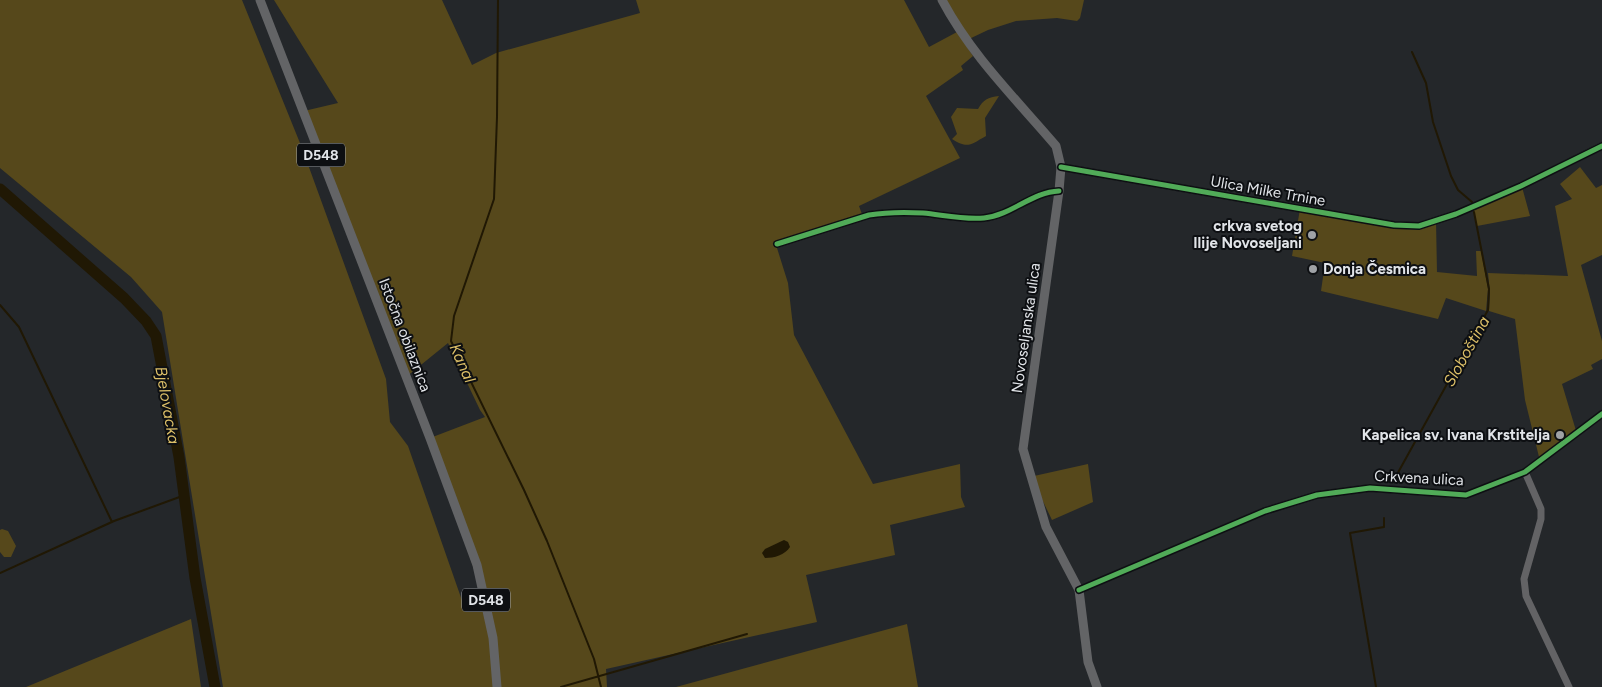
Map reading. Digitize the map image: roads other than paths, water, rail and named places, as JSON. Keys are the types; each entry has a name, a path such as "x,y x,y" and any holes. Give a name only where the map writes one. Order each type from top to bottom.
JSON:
{"main road":[{"name":"Istočna obilaznica","path":"260,0 430,438 477,565 493,638 497,687"},
{"name":"Novoseljanska ulica","path":"942,0 953,20 979,57 1056,146 1061,167 1023,449 1046,527 1080,590 1088,662 1097,687"}],"street":[{"name":"Ulica Milke Trnine","path":"1061,167 1394,225 1419,226 1469,209 1602,146"},
{"path":"777,244 869,215 884,213 986,218 1018,207 1050,191 1059,191"},
{"name":"Crkvena ulica","path":"1080,590 1265,511 1317,495 1370,488 1466,495 1525,472 1602,414"},
{"path":"1525,472 1541,509 1541,519 1524,579 1526,596 1570,687"}],"waterway":[{"name":"Kanal","path":"498,0 494,199 454,316 451,341 547,541 594,659 601,687"},
{"name":"Sloboština","path":"1412,52 1426,83 1433,122 1451,176 1458,190 1472,202"},
{"name":"Bjelovacka","path":"0,189 124,298 146,321 156,336 179,457 195,578 215,687"},
{"name":"Sloboština","path":"1395,478 1488,310 1489,289 1474,212"},
{"path":"0,305 19,327 112,522"},
{"path":"0,573 114,521 185,495"},
{"name":"Sloboština","path":"1376,687 1350,533 1384,527 1384,518"},
{"name":"Kanal","path":"561,687 747,634"}],"place":[{"name":"crkva svetog Ilije Novoseljani","path":"1312,235"},
{"name":"Donja Česmica","path":"1313,269"},
{"name":"Kapelica sv. Ivana Krstitelja","path":"1560,435"}]}
